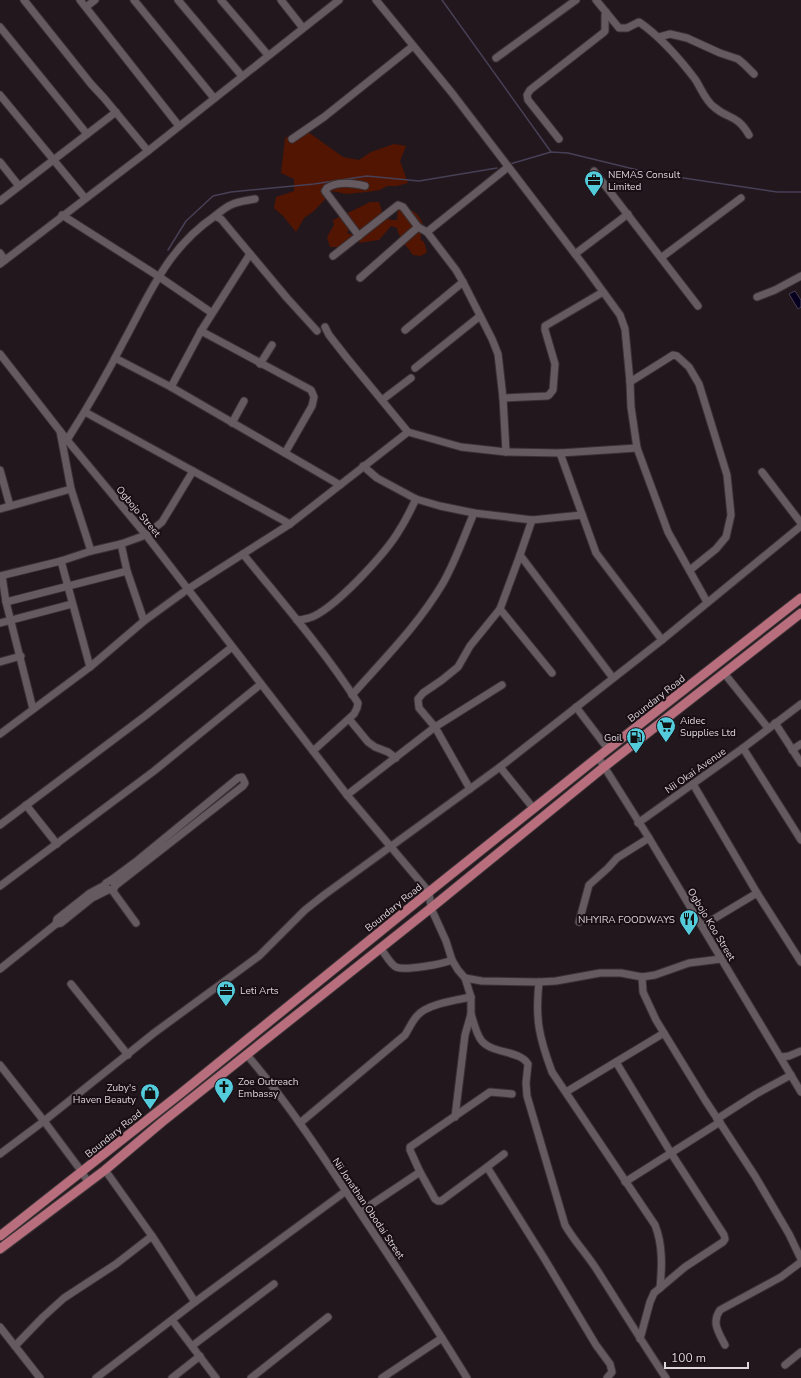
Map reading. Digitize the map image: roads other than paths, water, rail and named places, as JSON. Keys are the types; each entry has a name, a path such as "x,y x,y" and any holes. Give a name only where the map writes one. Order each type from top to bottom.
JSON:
{"main road":[{"name":"Boundary Road","path":"0,1236 180,1094 608,749 801,598"},
{"path":"0,1249 105,1170 162,1122 431,908 604,767 801,613"}],"street":[{"path":"24,0 91,84 148,151"},
{"path":"80,0 179,126"},
{"path":"86,7 95,0"},
{"path":"134,0 214,98"},
{"path":"178,0 242,76"},
{"path":"221,0 268,55"},
{"path":"281,0 303,28"},
{"path":"0,253 3,262 62,215 148,151 339,0"},
{"path":"376,0 452,93 620,315 625,329 631,407 637,448 668,532 707,602"},
{"path":"496,58 576,0"},
{"path":"596,0 619,28 627,28 639,22 659,37 694,79 710,103 718,110 737,119 744,126 749,135"},
{"path":"559,139 528,100 527,95 530,90 605,31 606,12"},
{"path":"0,28 87,134"},
{"path":"659,37 670,34 687,38 720,53 738,59 754,74"},
{"path":"292,139 324,116 413,46"},
{"path":"0,95 85,198"},
{"path":"0,201 116,112"},
{"path":"0,162 19,186"},
{"path":"427,232 508,167"},
{"path":"594,171 662,257 698,306"},
{"path":"358,236 325,191 331,185 348,183 365,186"},
{"path":"67,440 86,412 158,276 184,242 192,233 226,207 234,203 255,198"},
{"path":"662,257 741,198"},
{"path":"333,256 398,205 403,207 418,227 427,232 463,282 492,338 498,354 503,398 506,452"},
{"path":"575,254 628,214"},
{"path":"62,215 158,276 212,313"},
{"path":"215,216 221,219 317,331"},
{"path":"360,278 418,227"},
{"path":"171,387 201,331 250,254"},
{"path":"757,297 775,290 801,276"},
{"path":"405,330 463,282"},
{"path":"503,398 547,396 552,393 555,364 545,326 603,292"},
{"path":"415,368 480,316"},
{"path":"325,327 329,335 347,358 408,432 461,447 506,452 560,453 637,448"},
{"path":"201,331 310,390 314,397 312,406 285,452"},
{"path":"260,364 272,345"},
{"name":"Ogbojo Street","path":"0,354 60,429 67,440 146,535 347,796 429,892"},
{"path":"630,382 673,355 677,356 689,366 699,384 727,475 731,515 726,537 716,549 690,570"},
{"path":"115,358 171,387 340,485"},
{"path":"382,400 411,378"},
{"path":"232,423 244,401"},
{"path":"86,412 290,524"},
{"path":"60,429 71,490 91,551"},
{"path":"0,734 90,666 144,621 188,589 290,524 408,432"},
{"path":"560,453 596,553 662,640"},
{"path":"363,466 377,478 416,499 440,506 474,513 532,520 582,515"},
{"path":"0,470 10,506"},
{"path":"33,709 21,656 6,602 1,576 61,561 91,551 121,544 146,535 162,522 192,471"},
{"path":"0,1154 179,1014 259,956 306,910 500,767 662,640 801,525 762,472"},
{"path":"0,509 71,490"},
{"path":"297,620 309,618 332,604 361,577 385,551 400,529 416,499"},
{"path":"352,694 402,638 429,604 443,583 474,513"},
{"path":"470,789 435,728 419,708 418,698 458,667 470,646 500,609 532,520"},
{"path":"121,544 127,571 144,621"},
{"path":"243,554 297,620 358,703 358,708 354,714 313,751"},
{"path":"520,555 613,678"},
{"path":"61,561 90,666"},
{"path":"6,602 127,571"},
{"path":"0,623 72,604"},
{"path":"500,609 552,673"},
{"path":"307,633 309,618"},
{"path":"0,824 145,716 232,647"},
{"path":"0,662 21,656"},
{"path":"724,673 768,728"},
{"path":"0,886 154,771 261,684"},
{"path":"347,796 435,728 502,685"},
{"name":"Nii Okai Avenue","path":"638,823 743,748 801,704"},
{"path":"576,707 608,749"},
{"path":"349,719 368,742 375,747 388,752 396,758"},
{"path":"775,723 801,763"},
{"path":"792,750 801,744"},
{"path":"743,748 801,840"},
{"name":"Ogbojo Koo Street","path":"598,757 702,926 801,1092"},
{"path":"500,767 534,810"},
{"path":"0,969 56,924 61,924 92,898 110,886 243,786 245,783 242,777 238,778 138,860 110,886"},
{"path":"693,784 757,893 801,962"},
{"path":"26,805 57,844"},
{"path":"579,922 589,885 617,858 648,838"},
{"path":"110,886 136,923"},
{"path":"429,892 431,908 446,941 452,960 465,978 471,997 471,1014 465,1035 455,1116"},
{"path":"702,926 757,893"},
{"path":"380,948 398,968 434,965 452,960"},
{"path":"465,978 482,981 538,982 556,981 600,973 621,973 642,977 655,975 689,963 721,959"},
{"path":"642,977 642,986 645,998 664,1033 755,1176 789,1234 801,1259"},
{"path":"538,982 536,1006 541,1038 552,1072 657,1230 660,1248 660,1288"},
{"path":"71,984 128,1055"},
{"path":"300,1123 405,1035 422,1010 471,997"},
{"path":"471,1014 477,1033 482,1042 496,1050 524,1059 528,1064 529,1066 526,1074 527,1096 565,1225 593,1265 666,1378"},
{"path":"566,1092 664,1033"},
{"path":"781,1057 801,1052"},
{"name":"Nii Jonathan Obodai Street","path":"247,1055 300,1123 418,1299 466,1378"},
{"path":"616,1062 671,1153 724,1235 725,1239 723,1242 685,1267 654,1293 650,1302 640,1339"},
{"path":"1,1069 44,1121 88,1182"},
{"path":"625,1182 671,1153 756,1094 791,1075"},
{"path":"504,1154 441,1201 438,1201 435,1199 420,1172 410,1147 490,1092 512,1094"},
{"path":"486,1168 544,1258 596,1345 610,1364 612,1372 607,1378"},
{"path":"105,1170 152,1236 195,1302"},
{"path":"360,1212 420,1172"},
{"path":"96,1378 195,1302 346,1191"},
{"path":"15,1346 64,1298 116,1264 152,1236"},
{"path":"725,1345 715,1324 715,1319 720,1310 781,1277 801,1262"},
{"path":"661,1273 670,1279"},
{"path":"192,1346 274,1284"},
{"path":"251,1378 328,1317"},
{"path":"172,1320 216,1378"},
{"path":"0,1327 40,1378"},
{"path":"382,1378 442,1338"},
{"path":"785,1365 801,1352"},
{"path":"172,1378 200,1356"}],"waterway":[{"path":"442,0 551,152"},
{"path":"510,164 551,152 568,153 650,173 777,192 801,192"},
{"path":"168,250 186,221 213,196 231,192 314,184 367,176 419,181 497,168"}],"place":[{"name":"NEMAS Consult Limited","path":"594,197"},
{"name":"Aidec Supplies Ltd","path":"666,743"},
{"name":"Goil","path":"636,754"},
{"name":"NHYIRA FOODWAYS","path":"689,936"},
{"name":"Leti Arts","path":"226,1007"},
{"name":"Zoe Outreach Embassy","path":"224,1104"},
{"name":"Zuby's Haven Beauty","path":"150,1110"}]}
